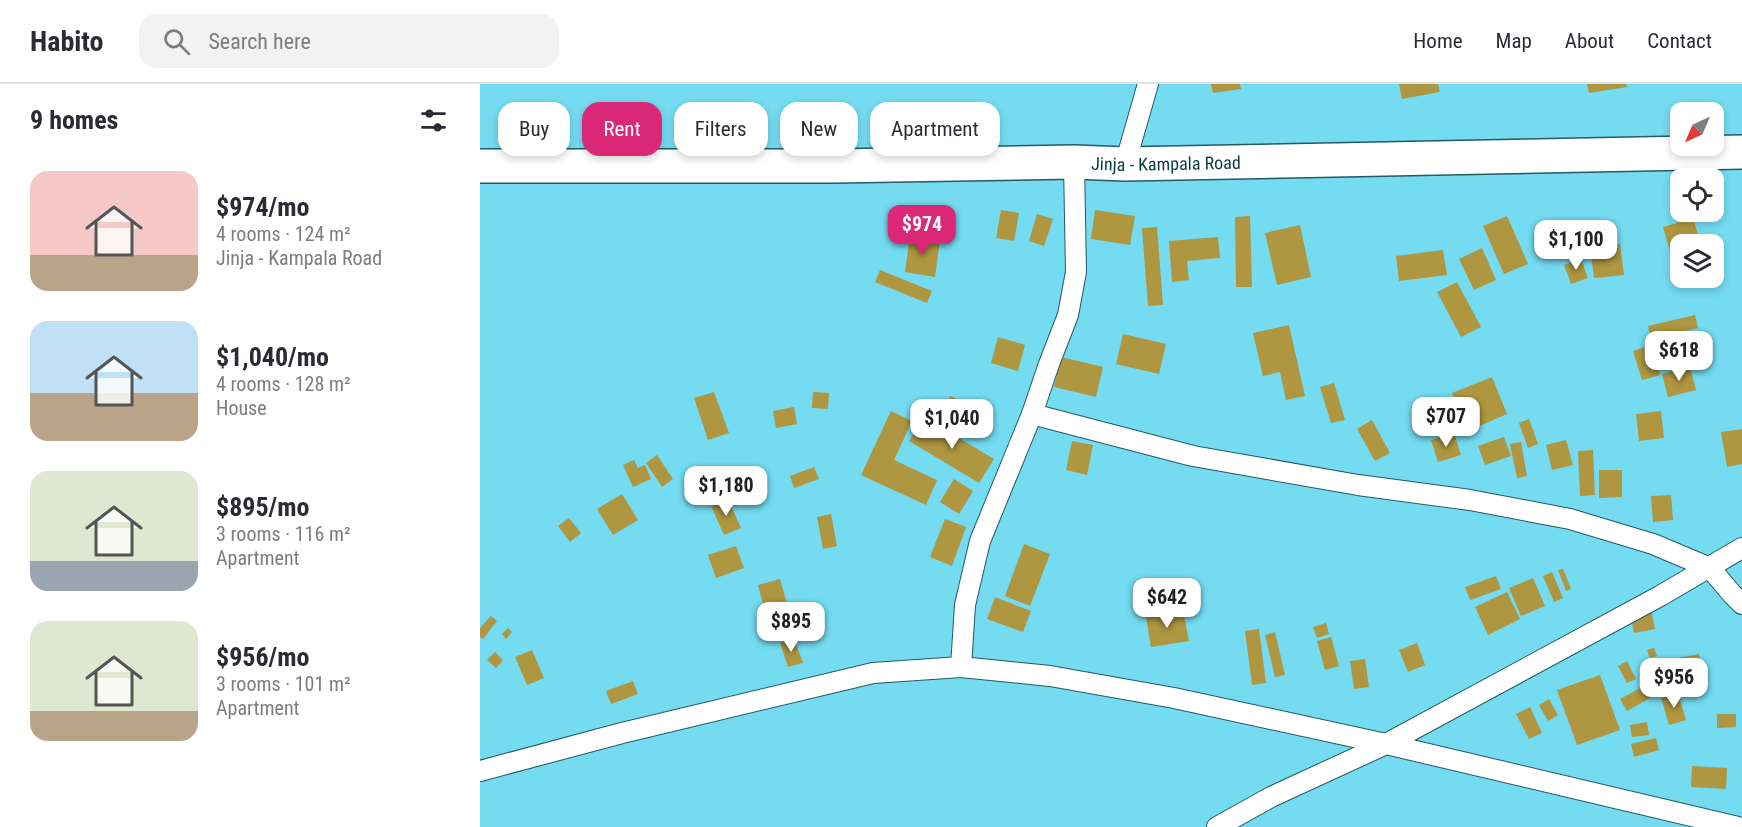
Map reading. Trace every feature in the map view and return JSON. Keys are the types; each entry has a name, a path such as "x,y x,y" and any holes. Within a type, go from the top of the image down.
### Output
{"highway":[{"name":"Jinja - Kampala Road","path":"480,166 834,166 1074,162 1125,164 1742,152"}],"street":[{"path":"1125,164 1148,84"},
{"path":"961,667 965,605 980,541 1032,414 1068,315 1076,272 1074,162"},
{"path":"1032,414 1193,456 1358,485 1470,500 1570,519 1653,544 1710,568 1738,598"},
{"path":"1217,827 1271,797 1386,744 1710,568 1742,548"},
{"path":"480,771 622,733 873,673 961,667 1050,676 1174,698 1386,744 1738,827"}],"building":[{"path":"1211,84 1240,84 1241,89 1213,93"},
{"path":"1399,84 1438,84 1440,92 1402,99"},
{"path":"1587,84 1626,84 1627,87 1589,93"},
{"path":"1001,210 1019,213 1014,241 996,238"},
{"path":"1095,210 1135,216 1130,245 1091,239"},
{"path":"1037,214 1053,219 1044,246 1029,241"},
{"path":"1250,216 1252,287 1236,287 1235,217"},
{"path":"1507,216 1528,264 1504,274 1483,226"},
{"path":"1550,220 1579,223 1577,239 1548,235"},
{"path":"1680,222 1694,222 1698,234 1670,234 1670,252 1663,227"},
{"path":"1300,225 1311,277 1277,285 1265,233"},
{"path":"1157,227 1163,305 1148,306 1142,228"},
{"path":"910,235 940,240 935,277 905,272"},
{"path":"1218,237 1220,258 1187,261 1189,280 1172,282 1169,241"},
{"path":"1620,244 1624,275 1594,278 1590,247"},
{"path":"1482,248 1496,280 1474,290 1459,259"},
{"path":"1443,250 1447,275 1399,281 1396,256"},
{"path":"1581,259 1588,278 1571,284 1564,265"},
{"path":"880,270 932,291 927,303 875,282"},
{"path":"1457,282 1481,327 1461,337 1437,292"},
{"path":"1695,315 1698,328 1651,339 1648,326"},
{"path":"1289,325 1305,396 1286,400 1280,372 1263,376 1253,333"},
{"path":"1700,332 1704,346 1662,355 1658,341"},
{"path":"1123,334 1166,344 1159,374 1116,364"},
{"path":"998,337 1025,345 1018,371 991,363"},
{"path":"1651,345 1660,375 1642,380 1633,351"},
{"path":"1061,357 1103,367 1096,397 1054,387"},
{"path":"1690,367 1696,390 1668,397 1662,374"},
{"path":"1492,377 1507,414 1468,431 1452,393"},
{"path":"1334,383 1345,420 1331,423 1320,387"},
{"path":"714,392 729,433 708,440 694,398"},
{"path":"813,392 829,393 828,409 812,408"},
{"path":"950,396 986,411 980,424 945,409"},
{"path":"794,407 797,424 776,428 773,411"},
{"path":"891,411 912,421 894,460 937,480 926,505 861,475"},
{"path":"1661,411 1664,438 1639,441 1636,414"},
{"path":"924,417 994,459 979,483 909,441"},
{"path":"1529,419 1538,444 1528,448 1519,423"},
{"path":"1372,420 1390,453 1375,461 1357,429"},
{"path":"1742,429 1742,464 1727,467 1721,432"},
{"path":"1454,433 1461,455 1438,462 1431,440"},
{"path":"1504,437 1511,456 1485,465 1478,446"},
{"path":"1566,440 1573,465 1552,470 1546,445"},
{"path":"1072,441 1093,445 1087,475 1066,470"},
{"path":"1521,442 1527,476 1517,478 1510,444"},
{"path":"1593,450 1595,495 1580,496 1578,451"},
{"path":"657,455 673,479 662,487 646,463"},
{"path":"634,460 638,468 645,465 651,479 633,487 623,465"},
{"path":"814,467 819,479 794,488 790,476"},
{"path":"1599,470 1622,470 1622,497 1599,498"},
{"path":"954,479 973,491 959,514 940,502"},
{"path":"622,494 638,520 613,535 597,509"},
{"path":"1671,495 1673,520 1653,522 1651,496"},
{"path":"728,499 741,528 724,535 711,506"},
{"path":"831,514 837,546 823,549 817,517"},
{"path":"569,518 581,533 570,542 558,526"},
{"path":"945,519 966,527 952,566 930,557"},
{"path":"1024,544 1050,554 1030,606 1005,596"},
{"path":"736,546 744,568 716,578 708,555"},
{"path":"1563,569 1571,589 1566,591 1558,570"},
{"path":"1552,572 1563,598 1554,602 1543,576"},
{"path":"1496,576 1501,589 1470,600 1465,587"},
{"path":"1533,578 1545,606 1521,616 1509,588"},
{"path":"780,579 790,614 767,620 758,585"},
{"path":"1507,592 1520,619 1488,635 1475,607"},
{"path":"995,597 1031,611 1023,632 987,619"},
{"path":"1651,609 1655,629 1634,633 1630,613"},
{"path":"814,610 821,629 810,633 803,614"},
{"path":"1183,610 1189,641 1151,647 1146,617"},
{"path":"491,616 497,621 483,639 480,637 480,628"},
{"path":"1326,623 1329,634 1317,638 1313,627"},
{"path":"508,628 512,632 506,639 502,634"},
{"path":"1259,629 1266,683 1252,685 1245,631"},
{"path":"1275,632 1285,675 1275,677 1265,635"},
{"path":"1331,637 1339,666 1325,670 1317,641"},
{"path":"794,639 803,663 788,667 780,643"},
{"path":"1417,643 1425,665 1408,672 1399,650"},
{"path":"1654,648 1657,656 1650,658 1647,650"},
{"path":"532,650 544,678 527,685 515,657"},
{"path":"495,652 503,660 496,668 487,660"},
{"path":"1699,654 1703,673 1661,681 1657,662"},
{"path":"1365,659 1369,687 1354,689 1350,661"},
{"path":"1627,661 1636,679 1627,683 1618,666"},
{"path":"1600,675 1620,730 1577,745 1557,690"},
{"path":"633,681 638,694 611,704 606,691"},
{"path":"1646,685 1652,697 1627,711 1620,699"},
{"path":"1678,693 1686,720 1669,725 1661,698"},
{"path":"1549,699 1558,715 1548,721 1539,705"},
{"path":"1530,707 1542,733 1529,739 1516,714"},
{"path":"1717,714 1736,714 1736,727 1717,728"},
{"path":"1647,722 1649,735 1632,737 1630,725"},
{"path":"1656,738 1659,750 1634,757 1631,744"},
{"path":"1692,766 1727,768 1726,789 1691,787"}]}
